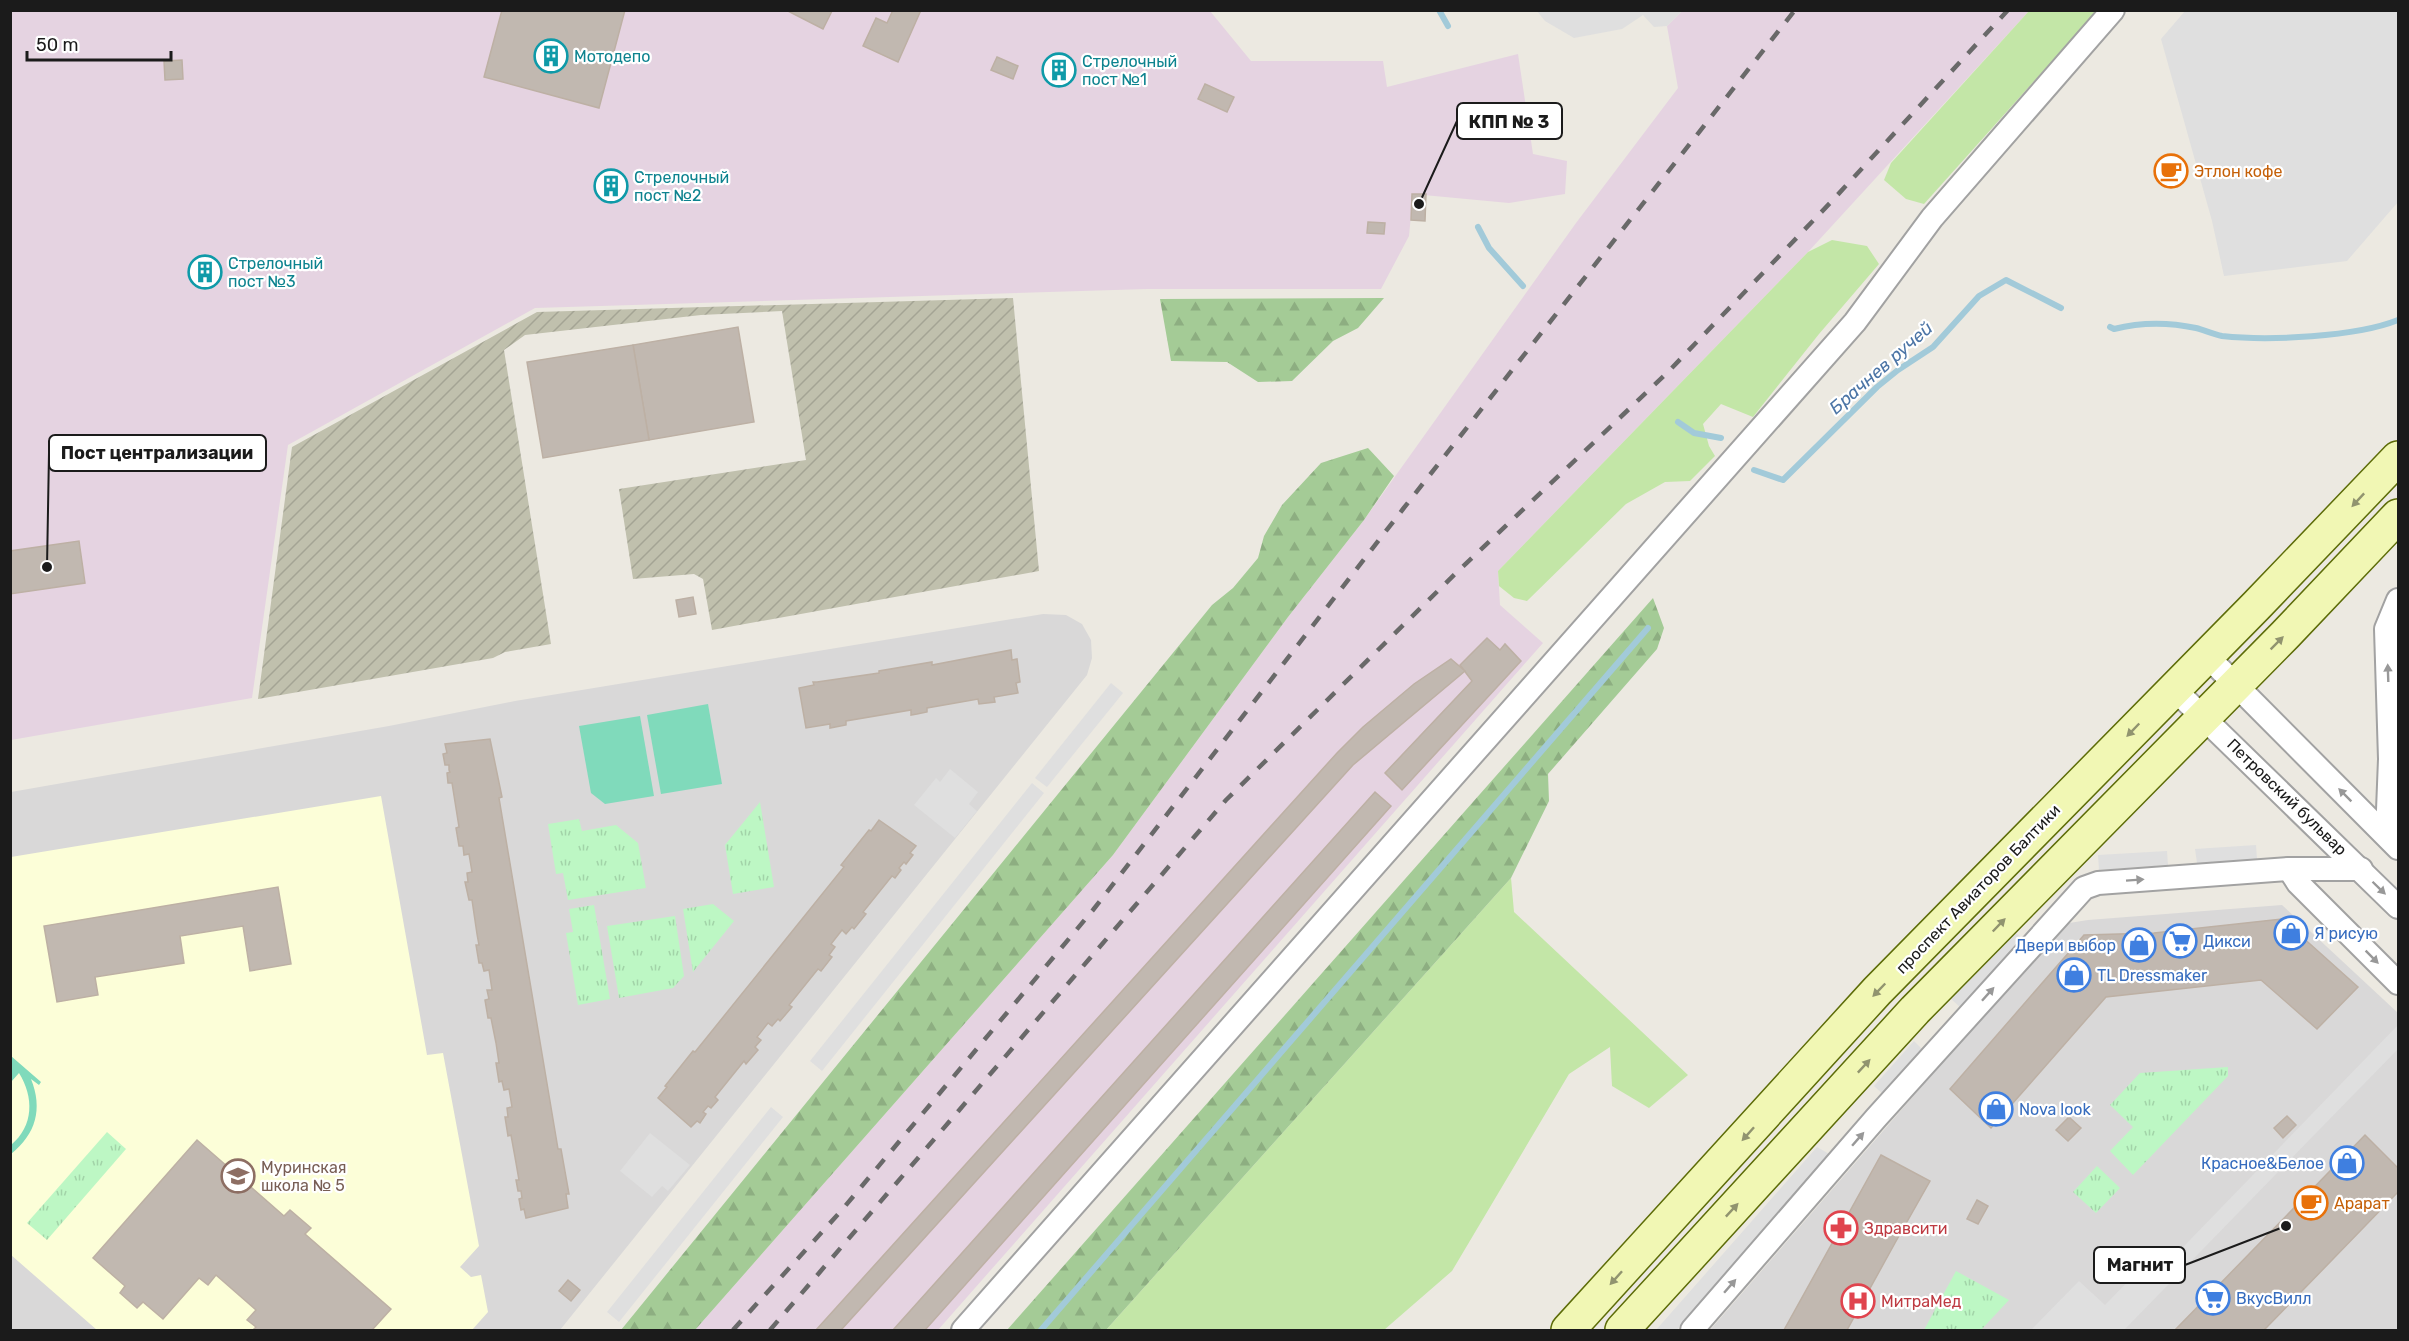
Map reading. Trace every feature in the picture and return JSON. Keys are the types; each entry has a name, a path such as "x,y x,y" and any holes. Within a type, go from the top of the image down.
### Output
{"street":[{"path":"963,1330 1854,322 1932,218 2113,10"},
{"name":"проспект Авиаторов Балтики","path":"1568,1330 1877,991 2207,656 2398,458"},
{"path":"1622,1330 1915,1010 2398,516"},
{"path":"2393,842 2394,764 2386,629 2398,600"},
{"path":"2207,656 2393,842"},
{"name":"Петровский бульвар","path":"2174,689 2398,907"},
{"path":"2289,869 2298,883 2398,983"},
{"path":"1692,1330 1869,1127 2084,888 2098,883 2289,869 2361,869"}],"shaded area":[{"path":"11,11 1210,11 1251,61 1383,61 1387,87 1518,54 1533,154 1567,161 1565,194 1509,203 1413,194 1409,236 1381,289 1147,289 535,308 288,445 252,698 11,740"},
{"path":"1537,11 1682,11 1667,26 1654,27 1643,15 1622,29 1574,38 1545,21"},
{"path":"1682,11 2029,11 1808,252 1498,571 1500,605 1543,643 938,1330 695,1330 1113,855 1288,617 1364,520 1576,223 1678,88 1667,26"},
{"path":"2185,11 2398,11 2398,202 2347,261 2224,276 2212,221 2161,39"},
{"path":"1013,298 1039,571 712,630 703,579 694,574 633,579 619,489 806,460 782,311 701,315 525,335 504,350 551,644 505,652 493,658 258,699 292,447 537,312"},
{"path":"1043,614 1066,615 1082,624 1091,640 1092,658 1087,675 560,1330 11,1330 11,792 389,726 515,701"},
{"path":"1111,683 1123,693 1047,787 1035,778"},
{"path":"950,769 978,792 969,804 977,811 955,838 914,805 936,778 940,782"},
{"path":"1032,783 1044,793 822,1071 810,1061"},
{"path":"381,796 427,1055 443,1053 479,1246 460,1267 471,1277 481,1275 488,1312 472,1330 97,1330 11,1255 11,857"},
{"path":"2256,845 2257,859 2197,863 2195,849"},
{"path":"2167,851 2168,865 2099,870 2098,855"},
{"path":"2282,905 2398,1013 2398,1330 1710,1330 2063,924 2088,920"},
{"path":"2011,929 2022,938 1960,1007 1949,997"},
{"path":"2398,1025 2398,1049 2124,1330 2031,1330 2079,1281 2105,1305 2146,1263 2158,1273"},
{"path":"1914,1041 1923,1050 1883,1094 1874,1086"},
{"path":"771,1107 783,1117 619,1322 607,1312"},
{"path":"650,1133 690,1165 668,1191 662,1186 652,1197 620,1171"},
{"path":"1817,1147 1831,1155 1677,1330 1656,1330"}],"green space":[{"path":"2029,11 2097,11 1924,204 1906,199 1884,180 1891,163"},
{"path":"1832,240 1867,246 1879,264 1819,334 1753,417 1721,404 1703,424 1709,446 1715,456 1690,481 1665,482 1626,504 1527,601 1514,598 1499,586 1498,571 1808,252"},
{"path":"1384,298 1358,328 1333,341 1292,381 1258,382 1227,362 1171,361 1160,299"},
{"path":"1368,448 1394,476 1364,520 1288,617 1113,855 695,1330 621,1330 1212,605 1233,588 1258,558 1264,536 1282,505 1321,463"},
{"path":"1653,598 1664,628 1657,649 1548,774 1549,801 1511,878 1106,1330 1007,1330"},
{"path":"708,704 722,784 661,794 647,715"},
{"path":"640,716 654,796 605,804 591,793 579,726"},
{"path":"760,802 774,887 733,894 725,845"},
{"path":"579,819 582,831 616,825 638,843 646,888 568,900 563,873 556,874 548,824"},
{"path":"1511,878 1514,912 1688,1075 1649,1108 1612,1086 1610,1047 1569,1074 1452,1271 1384,1330 1106,1330"},
{"path":"713,904 734,921 693,972 683,909"},
{"path":"594,905 610,999 578,1005 566,933 573,932 569,909"},
{"path":"675,916 684,976 673,988 619,998 607,926"},
{"path":"11,1056 41,1082 39,1085 31,1079 35,1090 37,1111 35,1120 26,1138 11,1154 11,1145 19,1137 28,1120 29,1101 19,1073 11,1082"},
{"path":"2228,1067 2228,1076 2133,1175 2110,1151 2133,1127 2110,1105 2140,1073"},
{"path":"107,1132 126,1149 47,1240 27,1223"},
{"path":"2097,1166 2120,1188 2096,1213 2073,1192"},
{"path":"1956,1271 2009,1300 1981,1330 1924,1330"}],"building":[{"name":"Мотодепо","path":"502,10 625,10 599,108 484,77"},
{"path":"786,10 831,10 832,11 823,29"},
{"path":"893,10 921,10 898,62 863,46 876,18 887,23"},
{"name":"Стрелочный пост №1","path":"1055,56 1073,65 1062,85 1045,75"},
{"path":"997,57 1018,66 1013,79 991,70"},
{"path":"182,60 183,79 165,80 164,61"},
{"path":"1205,84 1234,97 1227,112 1198,99"},
{"name":"Стрелочный пост №2","path":"619,173 621,198 604,200 602,174"},
{"path":"1412,194 1426,194 1425,221 1411,220"},
{"path":"1368,222 1385,223 1384,234 1367,233"},
{"name":"Стрелочный пост №3","path":"211,259 215,282 199,285 195,262"},
{"path":"738,327 754,422 649,440 633,345"},
{"path":"633,345 649,440 543,458 527,362"},
{"path":"79,541 85,583 10,594 10,551"},
{"path":"693,597 696,614 679,617 676,600"},
{"path":"1487,638 1500,650 1505,644 1521,661 1402,790 1385,773 1472,681 1460,665"},
{"path":"1011,650 1012,660 1017,659 1020,682 1016,683 1018,693 994,697 995,702 979,704 978,699 927,708 927,712 917,714 911,715 911,710 846,721 846,725 830,728 830,724 806,728 799,688 814,685 813,682 879,673 879,671 932,662 932,665"},
{"path":"1451,659 1465,671 1353,765 841,1330 816,1330 1337,753 1363,727 1414,684"},
{"path":"490,739 502,797 499,798 558,1149 561,1149 569,1194 566,1194 568,1208 526,1218 524,1209 521,1210 519,1199 522,1198 521,1191 518,1191 516,1180 519,1180 515,1157 505,1117 508,1117 507,1108 512,1107 509,1089 504,1090 502,1081 499,1082 496,1043 485,1000 489,999 487,990 492,990 489,970 484,971 482,963 479,963 476,945 479,945 472,900 469,900 465,882 468,882 467,873 472,872 469,854 464,855 463,846 459,846 456,828 459,827 452,783 448,783 449,765 445,765 443,754 447,753 445,744"},
{"path":"1375,792 1391,806 925,1330 893,1330"},
{"path":"879,820 916,846 910,853 913,855 906,864 904,862 895,878 892,876 863,912 866,914 854,929 852,927 846,934 842,930 831,944 835,947 829,955 832,957 821,971 818,969 789,1005 792,1007 780,1021 778,1019 772,1026 768,1023 757,1037 761,1040 755,1047 758,1050 746,1064 744,1061 715,1097 718,1100 711,1108 708,1106 703,1112 706,1114 700,1123 697,1121 691,1127 658,1098 667,1087 665,1086 844,867 841,865"},
{"path":"278,887 291,964 250,971 243,926 180,936 184,963 95,977 98,995 57,1002 44,926"},
{"path":"2282,919 2358,987 2317,1029 2261,980 2106,997 1991,1128 1950,1089 2084,935 2154,933"},
{"path":"2287,1116 2296,1125 2283,1138 2274,1128"},
{"path":"2069,1117 2081,1128 2068,1141 2056,1130"},
{"path":"2365,1135 2398,1168 2398,1192 2267,1327 2264,1330 2175,1330"},
{"path":"197,1140 284,1216 290,1210 311,1228 305,1234 391,1309 372,1330 253,1330 256,1327 247,1320 256,1310 216,1275 208,1285 199,1278 163,1319 143,1302 137,1308 120,1293 125,1286 93,1258"},
{"path":"1881,1155 1930,1181 1847,1330 1784,1330"},
{"path":"1977,1200 1988,1206 1978,1224 1967,1219"},
{"path":"568,1280 580,1290 571,1301 559,1291"}],"waterway":[{"name":"Брачнев ручей","path":"1439,10 1448,26"},
{"path":"1478,227 1489,248 1523,286"},
{"name":"Брачнев ручей","path":"1754,470 1783,480 1877,387 1933,347 1979,296 2006,280 2061,308"},
{"name":"Брачнев ручей","path":"2110,327 2114,329 2144,324 2165,324 2196,328 2222,336 2287,338 2336,334 2380,326 2398,320"},
{"name":"Брачнев ручей","path":"1678,422 1694,433 1721,438"},
{"path":"1041,1330 1648,628"}],"railway":[{"path":"733,1330 841,1211 1093,910 1403,509 1795,10"},
{"path":"770,1330 1226,800 1455,574 1667,373 1831,202 2008,10"}],"place":[{"name":"Мотодепо","path":"551,56"},
{"name":"Стрелочный пост №1","path":"1059,70"},
{"name":"Этлон кофе","path":"2171,171"},
{"name":"Стрелочный пост №2","path":"611,186"},
{"name":"КПП № 3","path":"1419,204"},
{"name":"Стрелочный пост №3","path":"205,272"},
{"name":"Пост централизации","path":"47,567"},
{"name":"Я рисую","path":"2291,933"},
{"name":"Дикси","path":"2180,941"},
{"name":"Двери выбор","path":"2139,945"},
{"name":"TL Dressmaker","path":"2074,975"},
{"name":"Nova look","path":"1996,1109"},
{"name":"Красное&Белое","path":"2347,1163"},
{"name":"Муринская школа № 5","path":"238,1176"},
{"name":"Арарат","path":"2311,1203"},
{"name":"Магнит","path":"2286,1226"},
{"name":"Здравсити","path":"1841,1228"},
{"name":"ВкусВилл","path":"2213,1298"},
{"name":"МитраМед","path":"1858,1301"}]}
